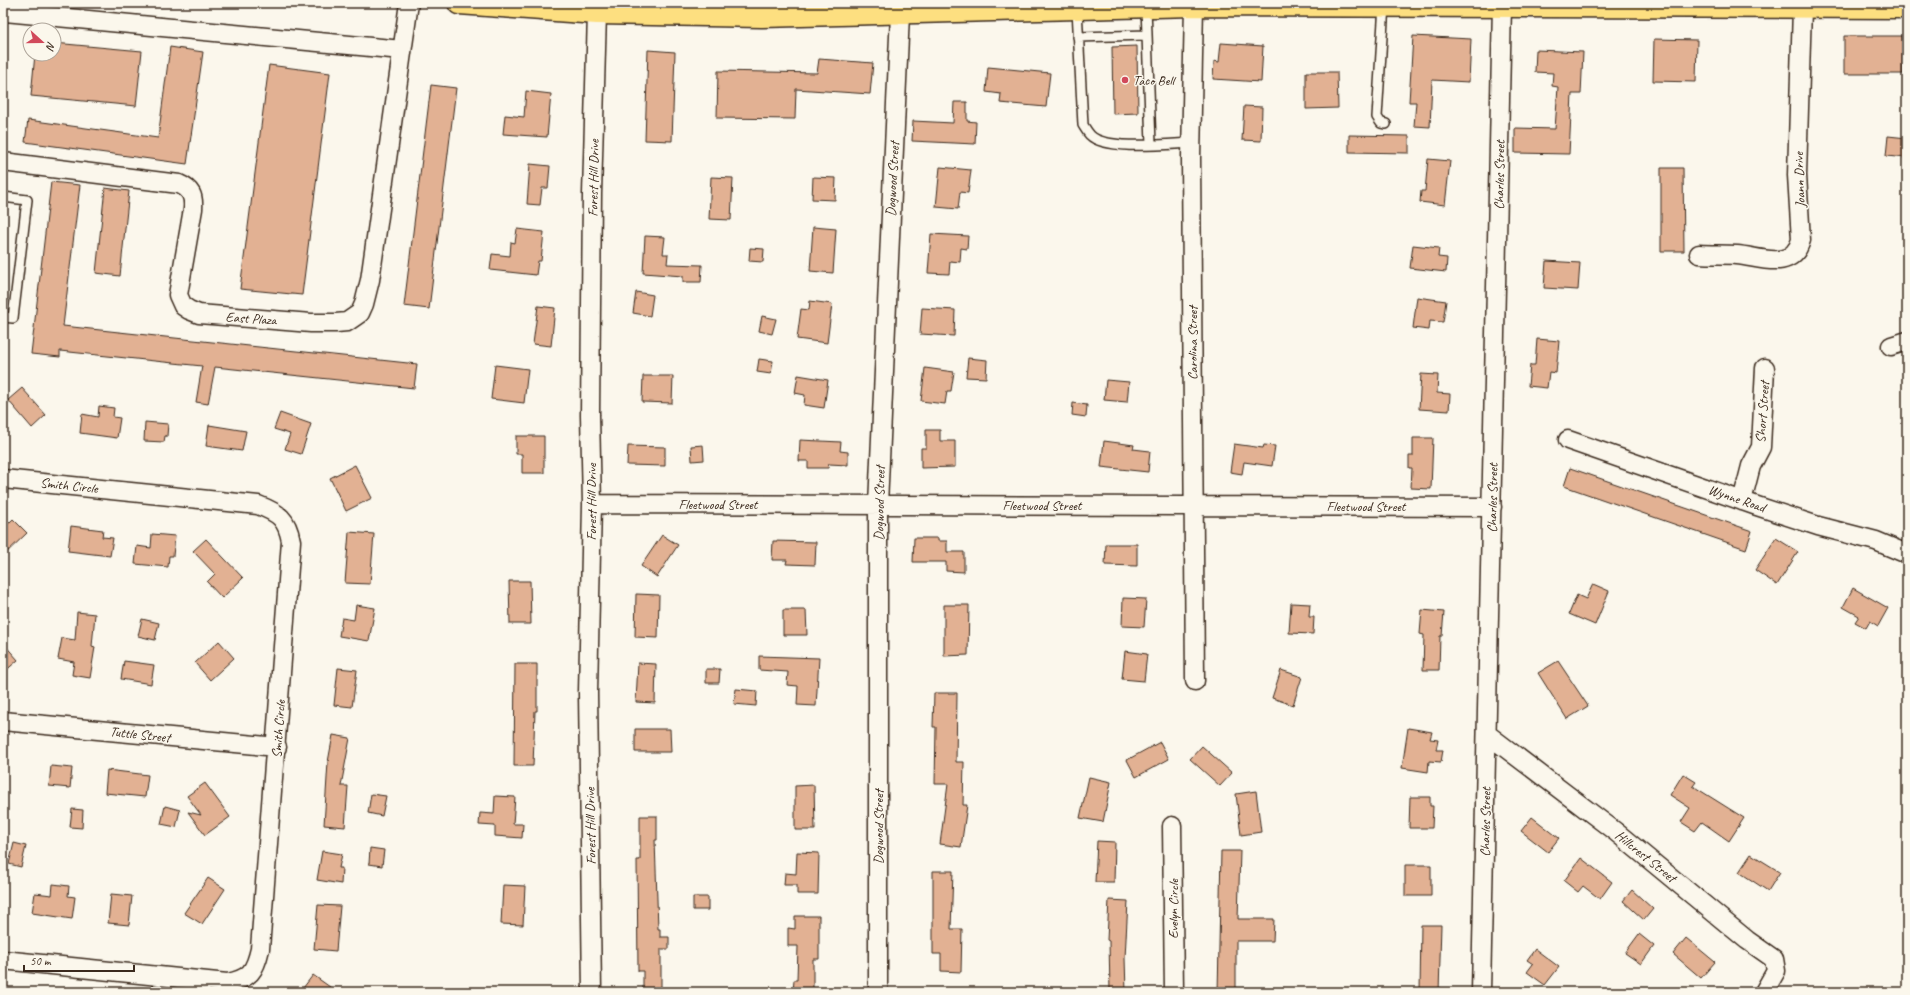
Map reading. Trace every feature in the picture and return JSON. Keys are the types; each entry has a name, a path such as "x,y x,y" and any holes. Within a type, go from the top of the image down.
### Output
{"main road":[{"path":"459,3 597,13 762,16 1194,6 1502,5 1802,8 1883,5 1907,7"}],"street":[{"name":"East Plaza","path":"3,162 77,170 179,184 186,187 192,192 194,200 178,295 184,306 189,310 218,316 311,323 347,322 360,313 364,304 370,280 409,3"},
{"name":"Charles Street","path":"1481,992 1502,5"},
{"name":"Carolina Street","path":"1194,6 1191,143 1195,681"},
{"name":"Joann Drive","path":"1699,254 1738,255 1778,261 1794,255 1799,248 1801,240 1797,175 1802,8"},
{"path":"4,13 402,50"},
{"name":"Forest Hill Drive","path":"592,992 588,693 592,504 590,415 592,194 597,13"},
{"name":"Dogwood Street","path":"878,992 878,505 900,14"},
{"name":"Short Street","path":"1742,501 1752,466 1761,447 1765,368"},
{"name":"Wynne Road","path":"1568,440 1742,501 1818,526 1876,542 1907,554"},
{"name":"Smith Circle","path":"3,479 242,502 272,510 283,518 289,529 291,550 260,949 257,963 250,974 240,981 227,983 3,960"},
{"name":"Fleetwood Street","path":"592,504 1492,507"},
{"name":"Tuttle Street","path":"3,721 276,747"},
{"name":"Hillcrest Street","path":"1487,734 1616,832 1747,940 1774,959 1776,971 1764,992"},
{"name":"Evelyn Circle","path":"1172,826 1174,992"}],"lane":[{"path":"1384,5 1377,117 1381,123 1386,124"},
{"path":"1146,7 1151,144"},
{"path":"1077,9 1083,124 1090,136 1103,142 1119,145 1191,143"},
{"path":"1078,37 1147,35"},
{"path":"3,197 27,200 13,318 3,317"}],"building":[{"path":"1413,36 1471,39 1469,82 1432,80 1430,127 1414,126 1416,102 1409,102"},
{"path":"1844,36 1903,36 1903,74 1844,74"},
{"path":"1654,39 1697,40 1696,82 1653,81"},
{"path":"1221,43 1263,46 1261,82 1213,79 1214,61 1219,62"},
{"path":"62,44 142,51 136,106 31,96 34,62 62,62"},
{"name":"Taco Bell","path":"1137,46 1138,113 1113,114 1112,47"},
{"path":"170,47 203,52 187,164 25,142 28,120 158,138"},
{"path":"648,50 675,52 672,141 645,140"},
{"path":"1536,50 1583,52 1581,94 1572,94 1569,154 1515,153 1515,128 1555,129 1558,87 1552,86 1553,73 1535,72"},
{"path":"819,59 873,63 870,94 796,89 795,119 717,118 718,71 817,73"},
{"path":"269,65 330,73 302,295 240,289"},
{"path":"988,67 1050,73 1046,107 1000,103 1001,94 986,92"},
{"path":"1306,72 1337,72 1338,108 1306,109"},
{"path":"431,85 456,88 429,309 404,306"},
{"path":"526,91 551,94 547,137 503,134 505,115 524,117"},
{"path":"954,102 967,102 967,121 976,122 975,144 912,141 913,121 953,123"},
{"path":"1244,106 1262,107 1261,141 1242,140"},
{"path":"1349,135 1409,136 1409,153 1349,152"},
{"path":"1888,136 1907,138 1907,158 1886,156"},
{"path":"1428,159 1450,161 1445,205 1420,202 1421,191 1425,191"},
{"path":"530,164 550,166 548,188 542,188 540,205 527,204"},
{"path":"940,167 971,170 968,193 960,192 958,209 936,207"},
{"path":"1661,168 1683,168 1684,251 1661,251"},
{"path":"711,177 733,178 731,220 709,219"},
{"path":"813,177 836,178 835,200 812,199"},
{"path":"51,182 80,185 63,326 417,364 414,388 215,367 208,404 196,402 202,366 60,351 60,357 31,354"},
{"path":"105,188 129,191 120,276 96,273"},
{"path":"813,227 836,229 833,273 810,271"},
{"path":"517,229 544,232 541,261 538,261 536,275 490,270 492,254 510,256 511,242 515,243"},
{"path":"931,234 968,236 967,249 961,248 960,262 950,261 949,274 928,273"},
{"path":"645,236 665,237 663,254 668,254 667,264 702,265 701,282 683,282 683,276 643,273"},
{"path":"1413,245 1439,248 1438,257 1447,258 1446,272 1410,268"},
{"path":"750,248 764,249 763,262 749,261"},
{"path":"1546,261 1580,263 1578,290 1544,288"},
{"path":"636,292 653,295 650,316 633,313"},
{"path":"1417,297 1446,301 1443,322 1430,321 1429,330 1413,328"},
{"path":"810,301 832,304 827,343 797,339 801,309 809,310"},
{"path":"538,306 555,308 551,346 533,344"},
{"path":"922,308 955,310 954,336 920,334"},
{"path":"762,316 776,319 772,334 759,331"},
{"path":"1537,339 1559,341 1556,373 1549,372 1547,388 1528,386 1530,365 1535,365"},
{"path":"968,358 987,360 986,378 966,377"},
{"path":"759,359 773,361 771,374 757,372"},
{"path":"495,365 528,369 524,403 491,399"},
{"path":"925,368 954,372 951,391 947,391 945,404 921,401"},
{"path":"1421,374 1438,375 1437,393 1450,394 1449,411 1419,409"},
{"path":"798,375 828,380 824,408 804,405 805,395 795,393"},
{"path":"643,376 673,376 672,403 642,402"},
{"path":"1106,380 1129,382 1127,402 1104,400"},
{"path":"22,388 46,415 32,428 8,400"},
{"path":"1073,403 1087,405 1086,417 1072,415"},
{"path":"99,406 114,408 113,417 120,418 117,438 80,433 82,414 98,417"},
{"path":"280,413 311,424 301,454 285,449 290,434 274,429"},
{"path":"145,422 168,424 167,436 165,436 164,442 144,441"},
{"path":"209,425 246,431 242,451 206,446"},
{"path":"926,430 940,430 940,441 955,441 955,467 921,468 921,448 926,448"},
{"path":"516,436 544,436 544,473 522,473 522,454 516,454"},
{"path":"1413,438 1433,438 1431,489 1411,488 1412,468 1409,468 1409,456 1413,456"},
{"path":"800,440 841,442 840,451 848,452 848,465 829,464 828,468 808,468 808,461 799,461"},
{"path":"1104,441 1134,445 1133,449 1150,451 1148,472 1101,467"},
{"path":"1234,444 1263,448 1264,445 1275,446 1272,466 1244,462 1242,474 1230,472"},
{"path":"703,445 704,460 692,461 691,446"},
{"path":"628,446 665,447 665,466 627,465"},
{"path":"355,465 372,498 346,511 330,478"},
{"path":"1570,468 1752,531 1746,549 1564,486"},
{"path":"13,519 27,533 3,556 3,529"},
{"path":"71,526 103,530 102,537 113,538 110,556 68,551"},
{"path":"349,532 374,534 370,584 345,583"},
{"path":"152,534 175,536 173,556 169,556 168,567 135,564 137,546 151,548"},
{"path":"662,535 678,545 657,577 641,566"},
{"path":"914,538 938,538 938,541 947,541 947,552 964,552 964,572 946,571 946,562 913,562"},
{"path":"1776,538 1798,552 1777,585 1755,570"},
{"path":"206,539 243,578 222,598 207,582 215,574 193,551"},
{"path":"773,541 816,542 815,565 786,564 787,560 772,560"},
{"path":"1106,544 1137,544 1137,566 1105,565"},
{"path":"509,581 530,581 531,624 510,624"},
{"path":"1593,584 1609,591 1595,625 1569,614 1577,595 1586,599"},
{"path":"1853,588 1888,608 1878,626 1870,621 1866,628 1855,622 1859,616 1843,607"},
{"path":"636,594 659,595 658,638 635,637"},
{"path":"1123,598 1146,599 1144,627 1122,626"},
{"path":"1291,603 1310,604 1309,617 1314,617 1313,634 1289,633"},
{"path":"356,605 375,608 369,641 339,636 342,618 354,620"},
{"path":"944,605 969,605 968,655 944,656"},
{"path":"783,610 806,610 807,635 783,635"},
{"path":"1422,610 1444,612 1442,636 1440,636 1439,670 1423,670 1424,635 1420,634"},
{"path":"77,612 95,614 92,646 95,647 90,678 72,675 74,662 58,659 62,638 75,640"},
{"path":"142,619 159,623 155,640 138,636"},
{"path":"219,641 234,658 210,680 195,663"},
{"path":"3,643 18,660 3,673"},
{"path":"1125,651 1147,654 1144,681 1122,679"},
{"path":"759,656 819,658 816,706 797,705 798,686 787,685 788,672 759,670"},
{"path":"124,661 154,665 151,684 121,679"},
{"path":"1558,661 1588,706 1567,719 1538,673"},
{"path":"638,663 656,664 655,703 636,702"},
{"path":"515,664 537,664 537,711 535,711 533,766 514,766"},
{"path":"338,668 357,670 352,707 334,705"},
{"path":"706,669 720,669 719,683 706,683"},
{"path":"1281,670 1302,677 1293,705 1272,698"},
{"path":"736,689 757,691 756,706 734,704"},
{"path":"934,693 957,693 956,762 964,762 963,805 967,805 961,847 940,844 948,784 935,784 936,727 933,727"},
{"path":"1408,728 1432,732 1430,739 1438,740 1436,750 1443,750 1441,762 1429,761 1428,772 1402,768"},
{"path":"635,729 670,729 671,752 635,752"},
{"path":"333,735 350,738 341,786 348,786 345,827 324,825 328,762"},
{"path":"1160,742 1169,759 1136,777 1127,760"},
{"path":"1202,746 1232,773 1220,786 1190,759"},
{"path":"51,766 72,768 70,788 49,786"},
{"path":"107,770 148,775 145,797 105,793"},
{"path":"1683,774 1696,782 1693,786 1744,818 1729,841 1702,822 1695,831 1681,822 1690,808 1670,795"},
{"path":"1089,777 1111,782 1103,822 1080,818"},
{"path":"205,783 230,817 205,835 188,812 201,815 187,796"},
{"path":"814,785 815,830 795,830 795,786"},
{"path":"1256,791 1261,832 1241,835 1236,794"},
{"path":"371,794 386,796 382,816 368,813"},
{"path":"495,796 515,797 513,824 523,824 522,838 495,836 495,826 479,825 480,813 494,814"},
{"path":"1410,797 1430,797 1430,806 1433,806 1432,828 1409,828"},
{"path":"165,806 180,810 176,827 161,824"},
{"path":"72,809 83,810 82,828 70,827"},
{"path":"640,816 657,816 657,840 655,840 658,929 660,929 660,937 669,937 669,949 661,949 661,992 643,992 643,971 638,971 637,860 640,860"},
{"path":"1532,817 1559,838 1548,852 1521,831"},
{"path":"1097,841 1115,842 1114,882 1095,882"},
{"path":"14,843 26,846 21,867 9,864"},
{"path":"370,848 384,850 382,866 369,864"},
{"path":"322,851 342,854 339,868 342,868 341,884 317,880"},
{"path":"1221,851 1240,851 1238,919 1274,919 1273,941 1236,941 1236,992 1218,992"},
{"path":"797,852 819,853 818,894 797,894 797,885 784,885 785,873 796,874"},
{"path":"1751,854 1780,872 1768,891 1739,872"},
{"path":"1581,858 1612,882 1600,899 1583,886 1578,892 1564,881"},
{"path":"1405,865 1431,865 1431,896 1405,896"},
{"path":"933,871 953,871 951,929 962,929 961,972 941,971 941,954 933,954"},
{"path":"208,878 225,889 202,924 184,913"},
{"path":"53,884 69,886 68,896 75,897 72,919 32,913 35,893 52,895"},
{"path":"503,885 525,886 523,925 501,924"},
{"path":"1632,890 1653,909 1644,920 1623,901"},
{"path":"111,894 132,896 129,925 108,923"},
{"path":"693,897 708,897 708,910 693,910"},
{"path":"1109,900 1128,901 1125,958 1126,992 1110,992 1109,941 1107,940"},
{"path":"318,905 340,906 336,951 314,949"},
{"path":"795,916 819,916 819,959 813,959 813,992 793,992 794,980 797,980 798,946 788,946 788,928 795,929"},
{"path":"1421,925 1441,925 1439,992 1420,992"},
{"path":"1639,934 1654,946 1641,964 1625,953"},
{"path":"1686,938 1715,962 1701,978 1673,954"},
{"path":"1535,949 1559,967 1545,985 1527,972 1533,964 1527,960"},
{"path":"313,975 337,992 300,992"}],"place":[{"name":"Taco Bell","path":"1125,80"}]}
